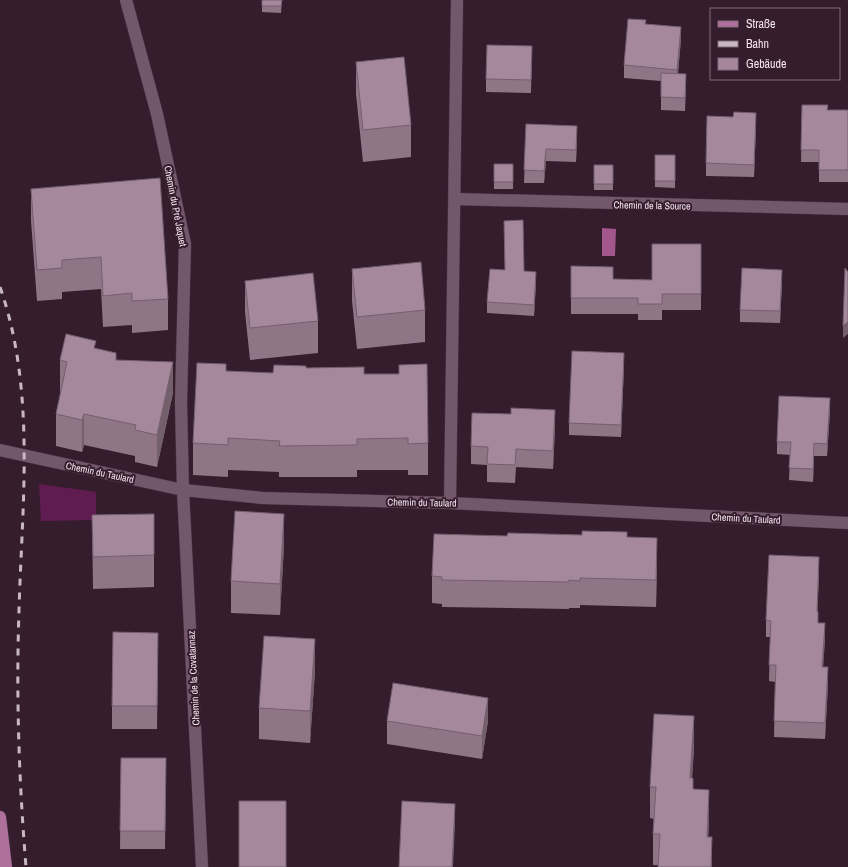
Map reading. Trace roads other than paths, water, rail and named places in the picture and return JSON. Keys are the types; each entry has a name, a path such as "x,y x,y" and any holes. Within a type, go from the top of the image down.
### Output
{"main road":[{"path":"0,818 6,867"}],"street":[{"name":"Chemin du Pré Jaquet","path":"126,0 157,114 185,244 181,402 183,490"},
{"path":"450,502 456,200 457,0"},
{"name":"Chemin de la Source","path":"456,200 848,209"},
{"name":"Chemin du Taulard","path":"0,450 183,490 263,498 450,502 848,523"},
{"name":"Chemin de la Covatannaz","path":"183,490 202,867"}],"railway":[{"path":"0,287 11,326 19,366 23,406 24,488 18,642 18,707 26,867"}]}
